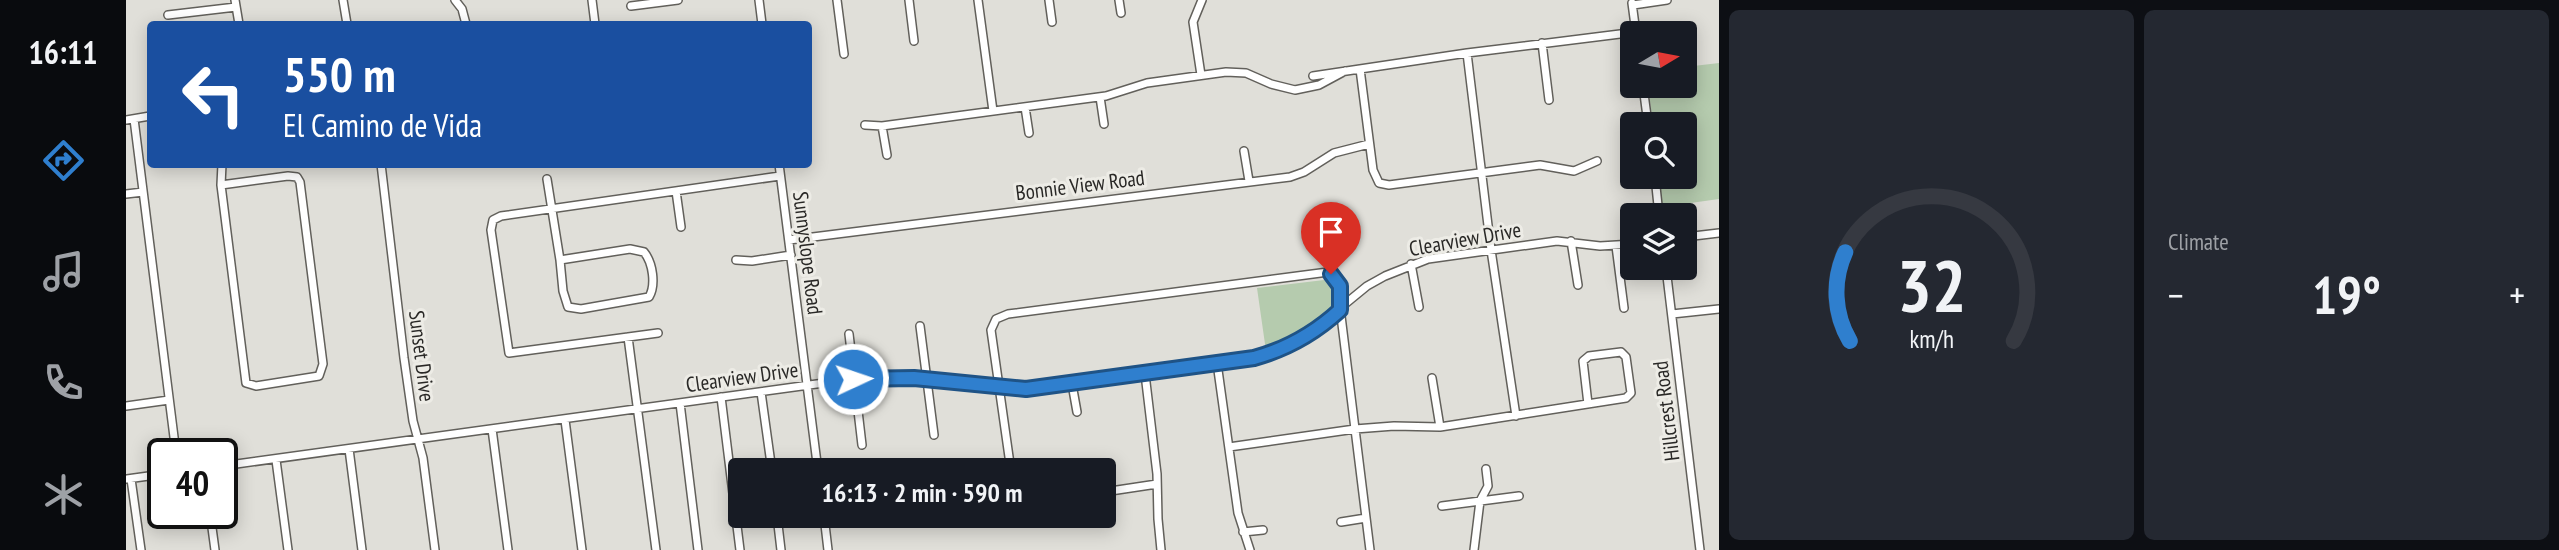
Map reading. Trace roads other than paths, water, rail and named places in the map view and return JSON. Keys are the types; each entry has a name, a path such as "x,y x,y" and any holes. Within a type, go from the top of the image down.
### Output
{"street":[{"path":"343,0 346,21"},
{"path":"455,0 462,9 465,21"},
{"path":"592,0 595,21"},
{"path":"631,6 678,0"},
{"path":"759,0 762,21"},
{"path":"837,0 844,54"},
{"path":"909,0 914,41"},
{"path":"978,0 993,111"},
{"path":"1049,0 1052,22"},
{"path":"1119,0 1121,13"},
{"path":"1201,75 1194,22 1202,0"},
{"path":"1634,21 1632,2 1667,0"},
{"path":"168,15 236,4"},
{"path":"1313,76 1467,53 1620,35"},
{"path":"1542,43 1549,100"},
{"path":"1467,53 1491,250 1516,415"},
{"path":"1360,69 1373,170 1379,183 1389,185 1544,165 1574,171 1597,161"},
{"path":"865,125 882,126 1100,97 1147,83 1201,75 1240,72 1295,90 1319,85 1345,71"},
{"path":"1100,97 1104,124"},
{"path":"1025,107 1029,133"},
{"path":"130,119 143,192 174,438"},
{"path":"882,126 887,155"},
{"name":"Bonnie View Road","path":"789,240 1290,177 1304,172 1334,153 1369,144"},
{"path":"1244,151 1249,181"},
{"path":"220,185 293,176 299,180 323,364 322,372 316,377 248,386 243,375 220,185 222,168"},
{"name":"Sunset Drive","path":"381,168 404,358 423,458 435,550"},
{"name":"Sunnyslope Road","path":"779,168 816,458"},
{"path":"658,333 509,353 492,222 501,216 552,207 780,176"},
{"path":"547,179 565,302 570,308 581,309 647,298 652,293 650,261 640,250 630,249 560,260"},
{"path":"676,191 681,227"},
{"path":"126,194 143,192"},
{"path":"1697,236 1719,233"},
{"path":"1571,241 1578,285"},
{"name":"Clearview Drive","path":"238,464 853,379 889,377 1026,389 1254,358 1279,350 1317,329 1367,286 1411,264 1491,250 1571,241 1600,246 1620,246"},
{"path":"1616,246 1624,309"},
{"path":"736,260 752,261 791,255"},
{"path":"1411,264 1419,307"},
{"path":"1009,458 991,330 996,318 1008,314 1320,272 1331,274 1340,286 1340,310 1370,550"},
{"name":"Hillcrest Road","path":"1668,280 1700,550"},
{"path":"1672,314 1719,309"},
{"path":"920,326 934,435"},
{"path":"849,334 862,445"},
{"path":"628,337 656,550"},
{"path":"1229,447 1355,429 1440,427 1585,405 1626,398 1631,393 1626,357 1621,352 1589,356 1583,360 1585,405"},
{"path":"1217,363 1243,532 1250,550"},
{"path":"1145,374 1161,550"},
{"path":"1432,378 1440,427"},
{"path":"1072,384 1077,412"},
{"path":"761,392 770,458"},
{"path":"721,397 740,550"},
{"path":"126,406 169,400"},
{"path":"680,403 698,550"},
{"path":"565,420 582,550"},
{"path":"492,429 508,550"},
{"path":"349,449 362,550"},
{"path":"276,460 288,550"},
{"path":"1474,550 1480,501 1488,486 1486,469"},
{"path":"141,550 128,479 147,476"},
{"path":"1116,490 1157,484"},
{"path":"1442,506 1519,496"},
{"path":"1341,522 1366,518"},
{"path":"778,528 781,550"},
{"path":"825,528 828,550"},
{"path":"212,529 215,550"},
{"path":"1243,532 1263,530"}]}
